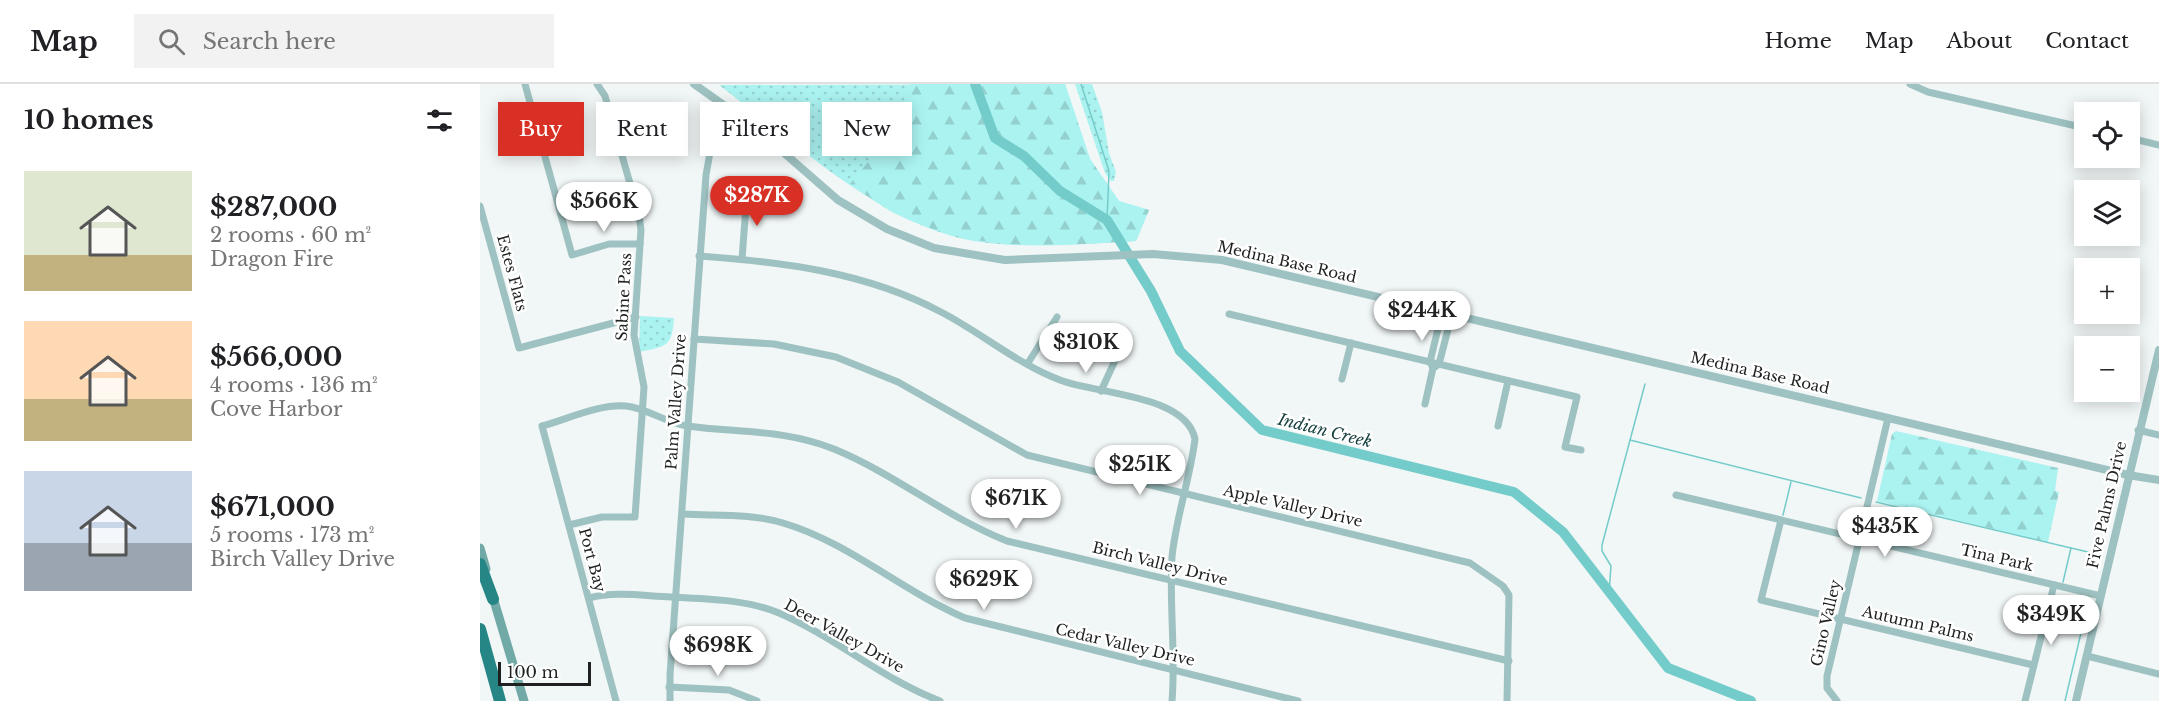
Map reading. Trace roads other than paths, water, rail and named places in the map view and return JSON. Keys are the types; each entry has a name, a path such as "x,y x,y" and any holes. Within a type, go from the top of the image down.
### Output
{"highway":[{"path":"480,564 494,599"},
{"path":"480,629 500,701"}],"main road":[{"path":"480,548 524,701"}],"street":[{"path":"525,84 572,255 609,244 640,244"},
{"name":"Sabine Pass","path":"597,84 607,102"},
{"name":"Medina Base Road","path":"693,84 719,102"},
{"path":"1910,84 1928,92 2074,125"},
{"path":"2140,140 2159,145"},
{"name":"Sabine Pass","path":"569,525 602,517 635,517 644,387 635,346 640,244 639,215 623,156"},
{"name":"Palm Valley Drive","path":"670,701 669,687 699,256 709,156"},
{"name":"Medina Base Road","path":"788,156 838,200 862,215 910,240 961,254 1005,260 1141,254 1176,254 1222,260 2128,475 2159,480"},
{"path":"742,260 747,193"},
{"name":"Estes Flats","path":"480,206 519,348 636,317"},
{"path":"699,256 811,267 897,292 941,312 1059,380 1162,406 1181,415 1188,422 1195,439 1176,531 1171,581 1174,672 1172,701"},
{"path":"1425,404 1442,312"},
{"path":"1229,314 1434,365 1578,397 1565,447 1581,450"},
{"path":"1434,365 1452,314"},
{"path":"1028,363 1058,317"},
{"name":"Apple Valley Drive","path":"694,339 774,344 836,357 898,382 1027,455 1470,563 1496,580 1509,595 1507,701"},
{"path":"1342,379 1351,343"},
{"name":"Five Palms Drive","path":"2076,701 2138,430 2159,350"},
{"path":"1101,391 1118,354"},
{"path":"1498,426 1508,381"},
{"name":"Birch Valley Drive","path":"542,426 609,408 626,406 688,426 777,433 831,448 874,467 993,535 1171,581 1509,661"},
{"name":"Gino Valley","path":"1837,701 1830,693 1827,676 1888,418"},
{"name":"Port Bay","path":"542,426 616,701"},
{"path":"2138,430 2159,435"},
{"name":"Tina Park","path":"1676,495 2101,596"},
{"name":"Cedar Valley Drive","path":"682,514 765,519 794,526 817,536 931,602 965,618 1174,672 1298,701"},
{"name":"Autumn Palms","path":"1781,520 1761,600 2034,665"},
{"path":"2025,701 2054,585"},
{"name":"Deer Valley Drive","path":"589,598 614,594 738,602 780,613 912,690 940,701"},
{"path":"2087,656 2159,674"},
{"path":"669,687 729,690 757,701"}],"waterway":[{"name":"Indian Creek","path":"975,84 995,138 1024,156 1060,191 1107,220 1151,291 1180,351 1262,430 1514,492 1563,532 1668,668 1751,701"},
{"path":"1081,84 1109,171 1107,220"},
{"path":"1609,593 1611,566 1602,551 1602,545 1645,384"},
{"path":"1630,440 1861,498"},
{"path":"1783,515 1791,482"},
{"path":"1876,502 2071,548"},
{"path":"2063,582 2071,548 2101,555"},
{"path":"2065,701 2088,603"}]}
